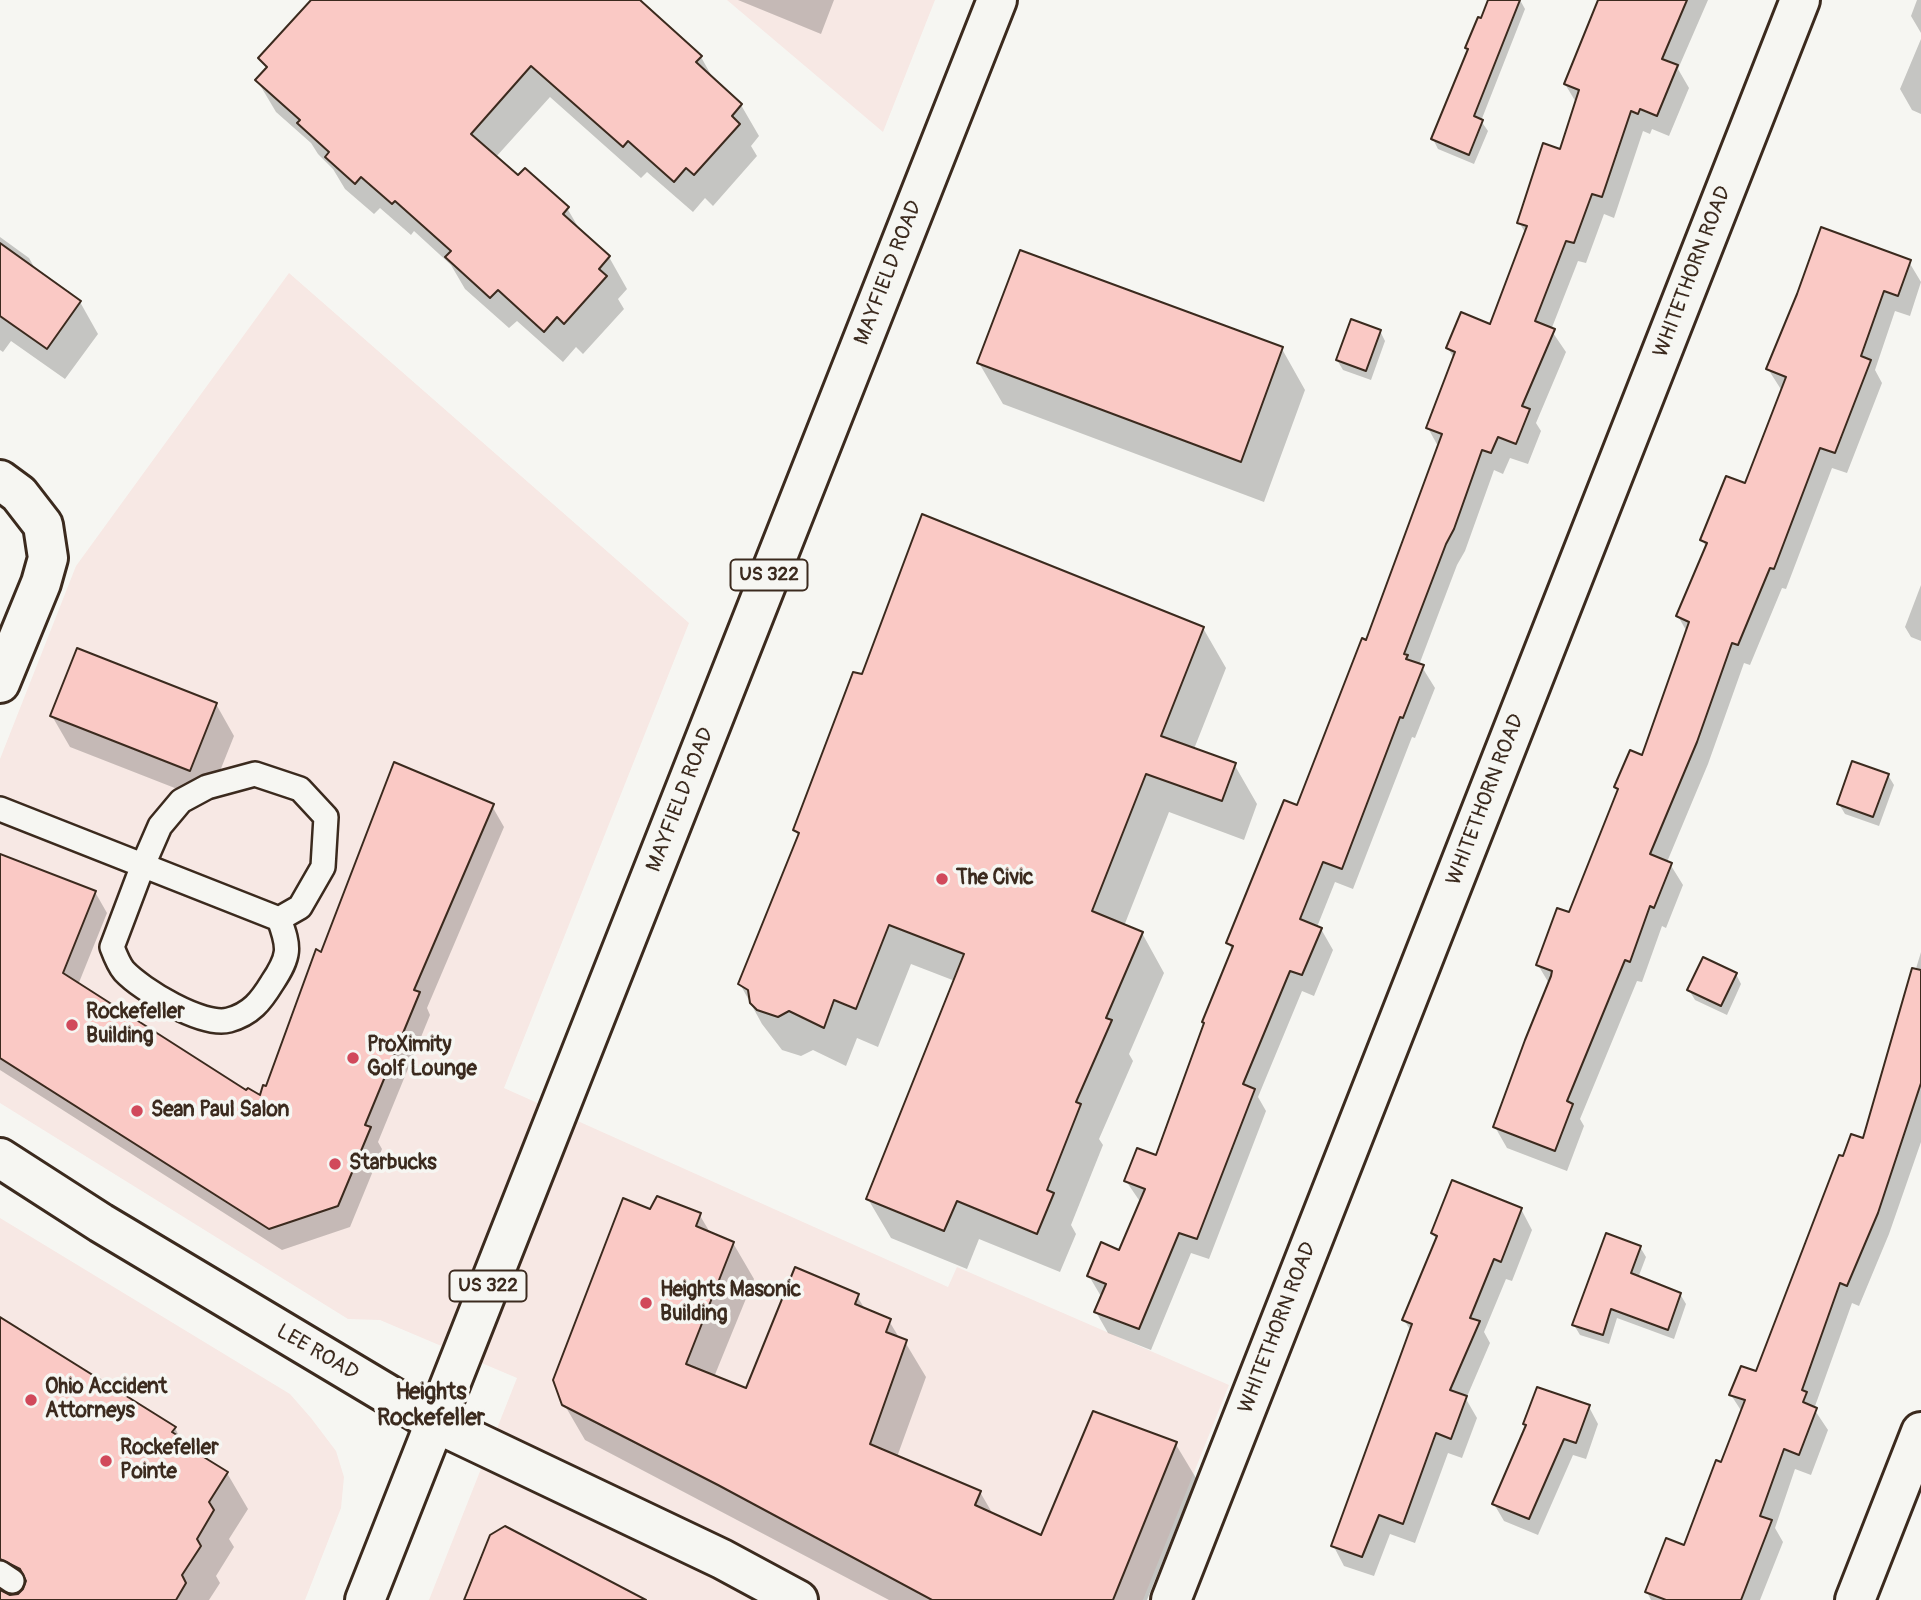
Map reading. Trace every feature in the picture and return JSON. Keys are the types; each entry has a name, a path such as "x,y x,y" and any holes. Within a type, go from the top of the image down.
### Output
{"street":[{"name":"MAYFIELD ROAD","path":"365,1600 997,0"},
{"name":"WHITETHORN ROAD","path":"1171,1600 1800,0"},
{"path":"0,480 19,494 43,525 48,558 41,583 0,683"},
{"name":"LEE ROAD","path":"0,1158 100,1223 434,1422 722,1559 798,1600"},
{"path":"1854,1600 1921,1432"}],"lane":[{"path":"0,809 143,865 279,919 288,943 284,966 258,1005 227,1021 193,1016 155,994 123,970 112,947 143,865 160,826 181,801 207,787 255,774 300,789 326,817 323,867 300,907 279,919"}],"shaded area":[{"path":"727,0 935,0 883,132"},
{"path":"289,273 689,623 504,1088 948,1287 957,1267 1229,1385 1143,1600 429,1600 517,1378 380,1320 348,1319 0,1103 0,759 76,566"},
{"path":"0,1218 290,1394 311,1418 336,1451 344,1477 341,1508 305,1600 0,1600"}],"building":[{"path":"311,0 640,0 702,56 696,62 742,104 732,116 740,124 694,175 686,168 674,182 628,141 623,147 531,66 471,134 518,175 525,168 569,207 563,214 610,256 599,269 607,276 564,324 557,317 544,332 498,290 490,298 445,257 451,251 395,201 392,204 361,177 355,184 325,157 329,152 297,123 300,120 255,80 267,67 258,58"},
{"path":"1488,0 1520,0 1474,116 1483,120 1469,155 1431,139 1468,49 1465,48"},
{"path":"1598,0 1687,0 1662,59 1678,65 1657,116 1640,109 1638,114 1631,111 1602,197 1592,194 1574,243 1566,241 1535,321 1555,329 1522,406 1530,409 1516,444 1498,437 1491,453 1482,450 1404,654 1408,655 1406,659 1424,665 1403,718 1400,717 1342,869 1323,862 1300,919 1322,928 1302,975 1290,971 1243,1084 1255,1089 1197,1239 1179,1233 1139,1329 1094,1312 1106,1284 1087,1276 1101,1242 1119,1250 1145,1189 1124,1181 1137,1148 1156,1155 1204,1023 1202,1022 1233,946 1226,943 1284,800 1297,805 1362,638 1366,640 1442,434 1426,428 1455,352 1446,348 1461,312 1490,324 1527,226 1517,223 1543,143 1560,149 1579,90 1564,84"},
{"path":"1821,227 1911,260 1898,296 1884,291 1861,356 1871,360 1835,453 1820,448 1774,569 1770,568 1738,645 1732,643 1697,742 1650,854 1672,863 1654,908 1650,906 1630,962 1625,960 1567,1101 1573,1104 1555,1151 1493,1127 1551,976 1552,971 1536,965 1557,908 1569,912 1618,789 1614,787 1630,750 1642,755 1689,622 1676,616 1707,543 1700,540 1726,476 1745,483 1786,377 1766,369"},
{"path":"0,243 81,301 47,349 0,316"},
{"path":"1020,250 1283,347 1241,462 977,363"},
{"path":"1351,319 1381,330 1366,371 1336,360"},
{"name":"The Civic","path":"922,514 1204,627 1161,736 1236,763 1222,801 1146,774 1092,911 1143,932 1106,1018 1112,1020 1076,1102 1081,1104 1047,1190 1054,1193 1037,1234 957,1201 944,1231 866,1199 964,954 889,925 856,1009 834,1000 824,1028 789,1011 778,1017 757,1010 750,1003 748,990 738,984 799,833 793,830 853,672 862,674"},
{"path":"77,648 217,703 190,771 50,716"},
{"path":"1852,761 1889,774 1873,817 1837,804"},
{"name":"Rockefeller Building","path":"394,762 494,804 414,990 420,992 365,1125 371,1127 338,1206 269,1229 0,1058 0,854 96,891 63,973 246,1090 248,1088 260,1095 263,1085 266,1086 316,949 321,952"},
{"path":"1703,957 1737,973 1721,1006 1687,990"},
{"path":"1912,968 1921,970 1921,1083 1878,1213 1847,1286 1840,1283 1802,1390 1807,1392 1803,1402 1817,1408 1799,1455 1784,1449 1760,1516 1772,1520 1741,1600 1666,1600 1645,1592 1666,1538 1684,1545 1716,1460 1721,1462 1745,1400 1729,1395 1741,1366 1756,1371 1839,1155 1843,1156 1851,1134 1863,1138"},
{"path":"1452,1180 1522,1208 1501,1262 1494,1259 1470,1318 1480,1321 1450,1390 1467,1396 1451,1439 1436,1433 1403,1524 1379,1515 1362,1557 1331,1546 1412,1324 1402,1320 1437,1236 1431,1233"},
{"path":"657,1196 701,1213 696,1226 734,1242 686,1364 746,1388 795,1267 859,1294 855,1304 891,1319 886,1332 907,1340 870,1444 981,1491 975,1505 1041,1535 1093,1411 1177,1442 1113,1600 932,1600 562,1405 553,1380 623,1198 650,1209"},
{"path":"1606,1233 1641,1246 1631,1273 1681,1293 1668,1330 1611,1309 1603,1335 1572,1325"},
{"name":"Rockefeller Pointe","path":"0,1317 176,1427 172,1432 196,1447 194,1451 228,1472 209,1502 214,1510 197,1539 201,1546 182,1575 186,1583 176,1600 0,1600 0,1590 10,1595 18,1594 26,1581 20,1569 0,1559"},
{"path":"1537,1387 1590,1405 1576,1443 1564,1439 1529,1519 1492,1504 1526,1425 1523,1424"},
{"path":"505,1526 646,1600 464,1600 490,1535"}],"place":[{"name":"The Civic","path":"942,879"},
{"name":"Rockefeller Building","path":"72,1025"},
{"name":"ProXimity Golf Lounge","path":"353,1058"},
{"name":"Sean Paul Salon","path":"137,1111"},
{"name":"Starbucks","path":"335,1164"},
{"name":"Heights Masonic Building","path":"646,1303"},
{"name":"Ohio Accident Attorneys","path":"31,1400"},
{"name":"Rockefeller Pointe","path":"106,1461"}],"district":[{"name":"Heights Rockefeller","path":"431,1406"}]}
